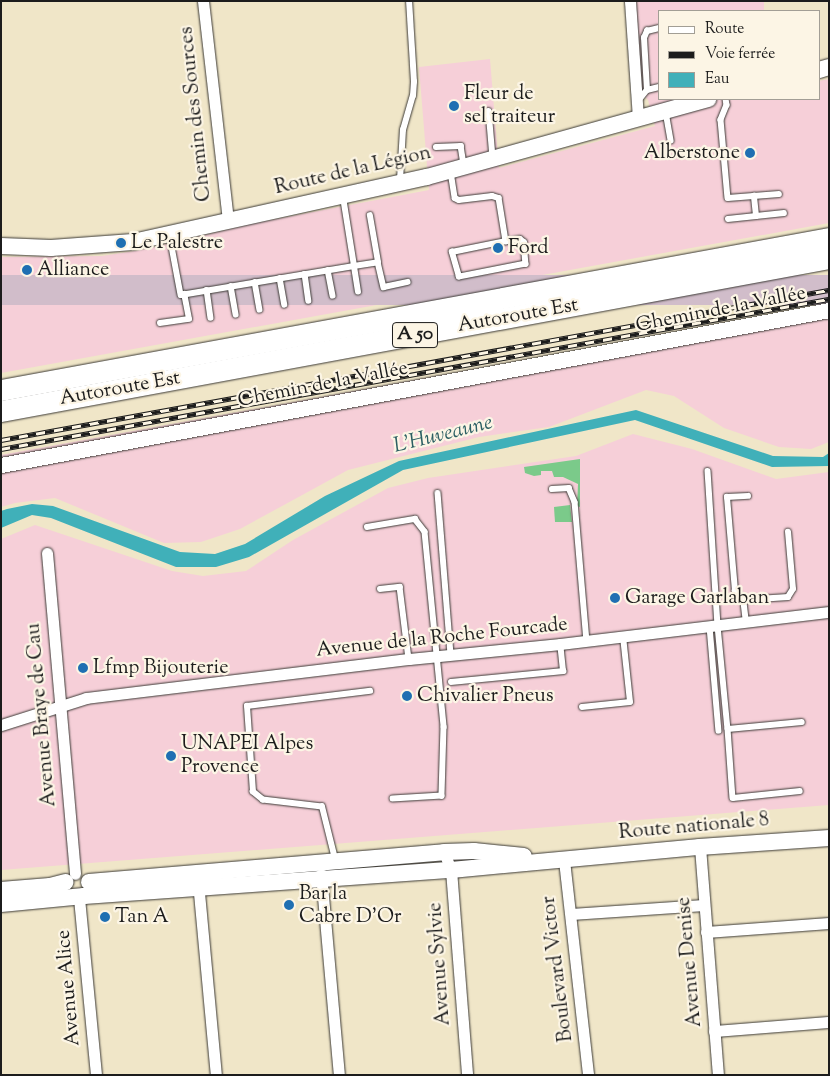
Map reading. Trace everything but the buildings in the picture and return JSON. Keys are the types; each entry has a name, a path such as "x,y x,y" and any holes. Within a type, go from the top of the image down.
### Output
{"highway":[{"name":"Autoroute Est","path":"1,390 829,238"},
{"name":"Autoroute Est","path":"1,411 829,258"}],"main road":[{"name":"Route de la Légion","path":"1,246 75,248 133,242 399,183 494,158 637,110 665,110 704,100"},
{"name":"Route nationale 8","path":"564,860 700,847 829,838"},
{"path":"1,890 50,886 78,888 198,880 444,852 474,851 564,860"},
{"path":"325,867 451,870 564,860"},
{"path":"1,904 78,888"}],"street":[{"name":"Chemin des Sources","path":"203,1 228,222"},
{"path":"630,1 637,110"},
{"name":"Chemin de la Vallée","path":"1,465 829,310"},
{"name":"Avenue Braye de Cau","path":"47,553 78,888"},
{"name":"Avenue de la Roche Fourcade","path":"1,725 86,698 451,654 714,627 829,612"},
{"name":"Avenue Denise","path":"700,847 718,1075"},
{"name":"Avenue Sylvie","path":"444,852 451,870 467,1075"},
{"name":"Boulevard Victor","path":"564,860 590,1074"},
{"path":"325,867 340,1075"},
{"path":"198,880 216,1075"},
{"name":"Avenue Alice","path":"78,888 96,1075"},
{"path":"571,914 704,905"},
{"path":"706,932 829,923"},
{"path":"714,1030 829,1022"}],"lane":[{"path":"399,183 403,130 413,96 414,82 409,1"},
{"path":"637,110 647,90 644,38 647,31 658,28"},
{"path":"647,90 658,87"},
{"path":"726,100 727,105 721,120 728,198 779,194"},
{"path":"665,110 672,141"},
{"path":"489,111 494,158"},
{"path":"436,147 461,146 455,198 459,200 492,196 499,198 506,241"},
{"path":"342,195 347,212 358,292"},
{"path":"754,196 756,216"},
{"path":"728,219 784,213"},
{"path":"370,216 384,287 407,282"},
{"path":"169,234 181,295 378,262"},
{"path":"520,239 524,242 526,264 459,277 452,252 506,241 520,239"},
{"path":"328,270 333,296"},
{"path":"305,274 309,301"},
{"path":"280,278 284,305"},
{"path":"255,282 260,310"},
{"path":"231,286 236,315"},
{"path":"207,290 211,318"},
{"path":"160,323 188,319 184,294"},
{"path":"708,471 718,731"},
{"path":"552,489 569,488 575,502 587,641"},
{"path":"438,493 451,654"},
{"path":"746,623 743,600 735,591 727,497 748,496"},
{"path":"367,527 415,519 425,532 444,727 442,796 393,799"},
{"path":"743,600 788,597 793,589 788,532"},
{"path":"380,589 400,587 409,659"},
{"path":"714,627 728,729 734,798 800,791"},
{"path":"582,707 630,702 623,637"},
{"path":"451,682 563,671 560,644"},
{"path":"325,867 322,807 263,800 253,792 247,706 370,692"},
{"path":"728,729 802,722"}],"shaded area":[{"path":"634,1 764,1 764,10 658,10 658,100 820,100 820,81 829,79 829,223 1,373 1,257 102,256 141,250 255,223 429,190 419,67 490,59 499,168 655,126 648,100 638,89"},
{"path":"1,275 829,275 829,305 1,305"},
{"path":"829,305 829,442 811,449 779,447 724,428 674,396 646,390 549,427 479,437 348,470 240,529 201,542 164,543 55,498 15,503 1,507 1,455"},
{"path":"633,434 692,449 776,479 829,472 829,805 1,870 1,539 35,525 172,571 203,576 246,571 293,540 388,488 428,478 576,456"}],"green space":[{"path":"580,459 580,507 577,506 578,484 563,477 554,477 552,471 541,471 541,475 534,476 525,473 524,467"},
{"path":"570,505 572,522 555,522 554,507"}],"water":[{"path":"636,410 773,456 823,457 829,453 829,466 772,467 635,420 403,470 249,557 216,567 176,567 51,518 32,515 1,528 1,511 32,504 53,506 180,552 215,554 245,544 325,496 399,461"}],"railway":[{"path":"1,440 829,290"},
{"path":"1,449 829,299"}],"place":[{"name":"Fleur de sel traiteur","path":"454,106"},
{"name":"Alberstone","path":"750,153"},
{"name":"Le Palestre","path":"121,243"},
{"name":"Ford","path":"498,248"},
{"name":"Alliance","path":"27,270"},
{"name":"Garage Garlaban","path":"615,598"},
{"name":"Lfmp Bijouterie","path":"83,668"},
{"name":"Chivalier Pneus","path":"407,696"},
{"name":"UNAPEI Alpes Provence","path":"171,756"},
{"name":"Bar la Cabre D'Or","path":"289,905"},
{"name":"Tan A","path":"105,917"}],"water label":[{"name":"L'Huveaune","path":"443,435"}]}
